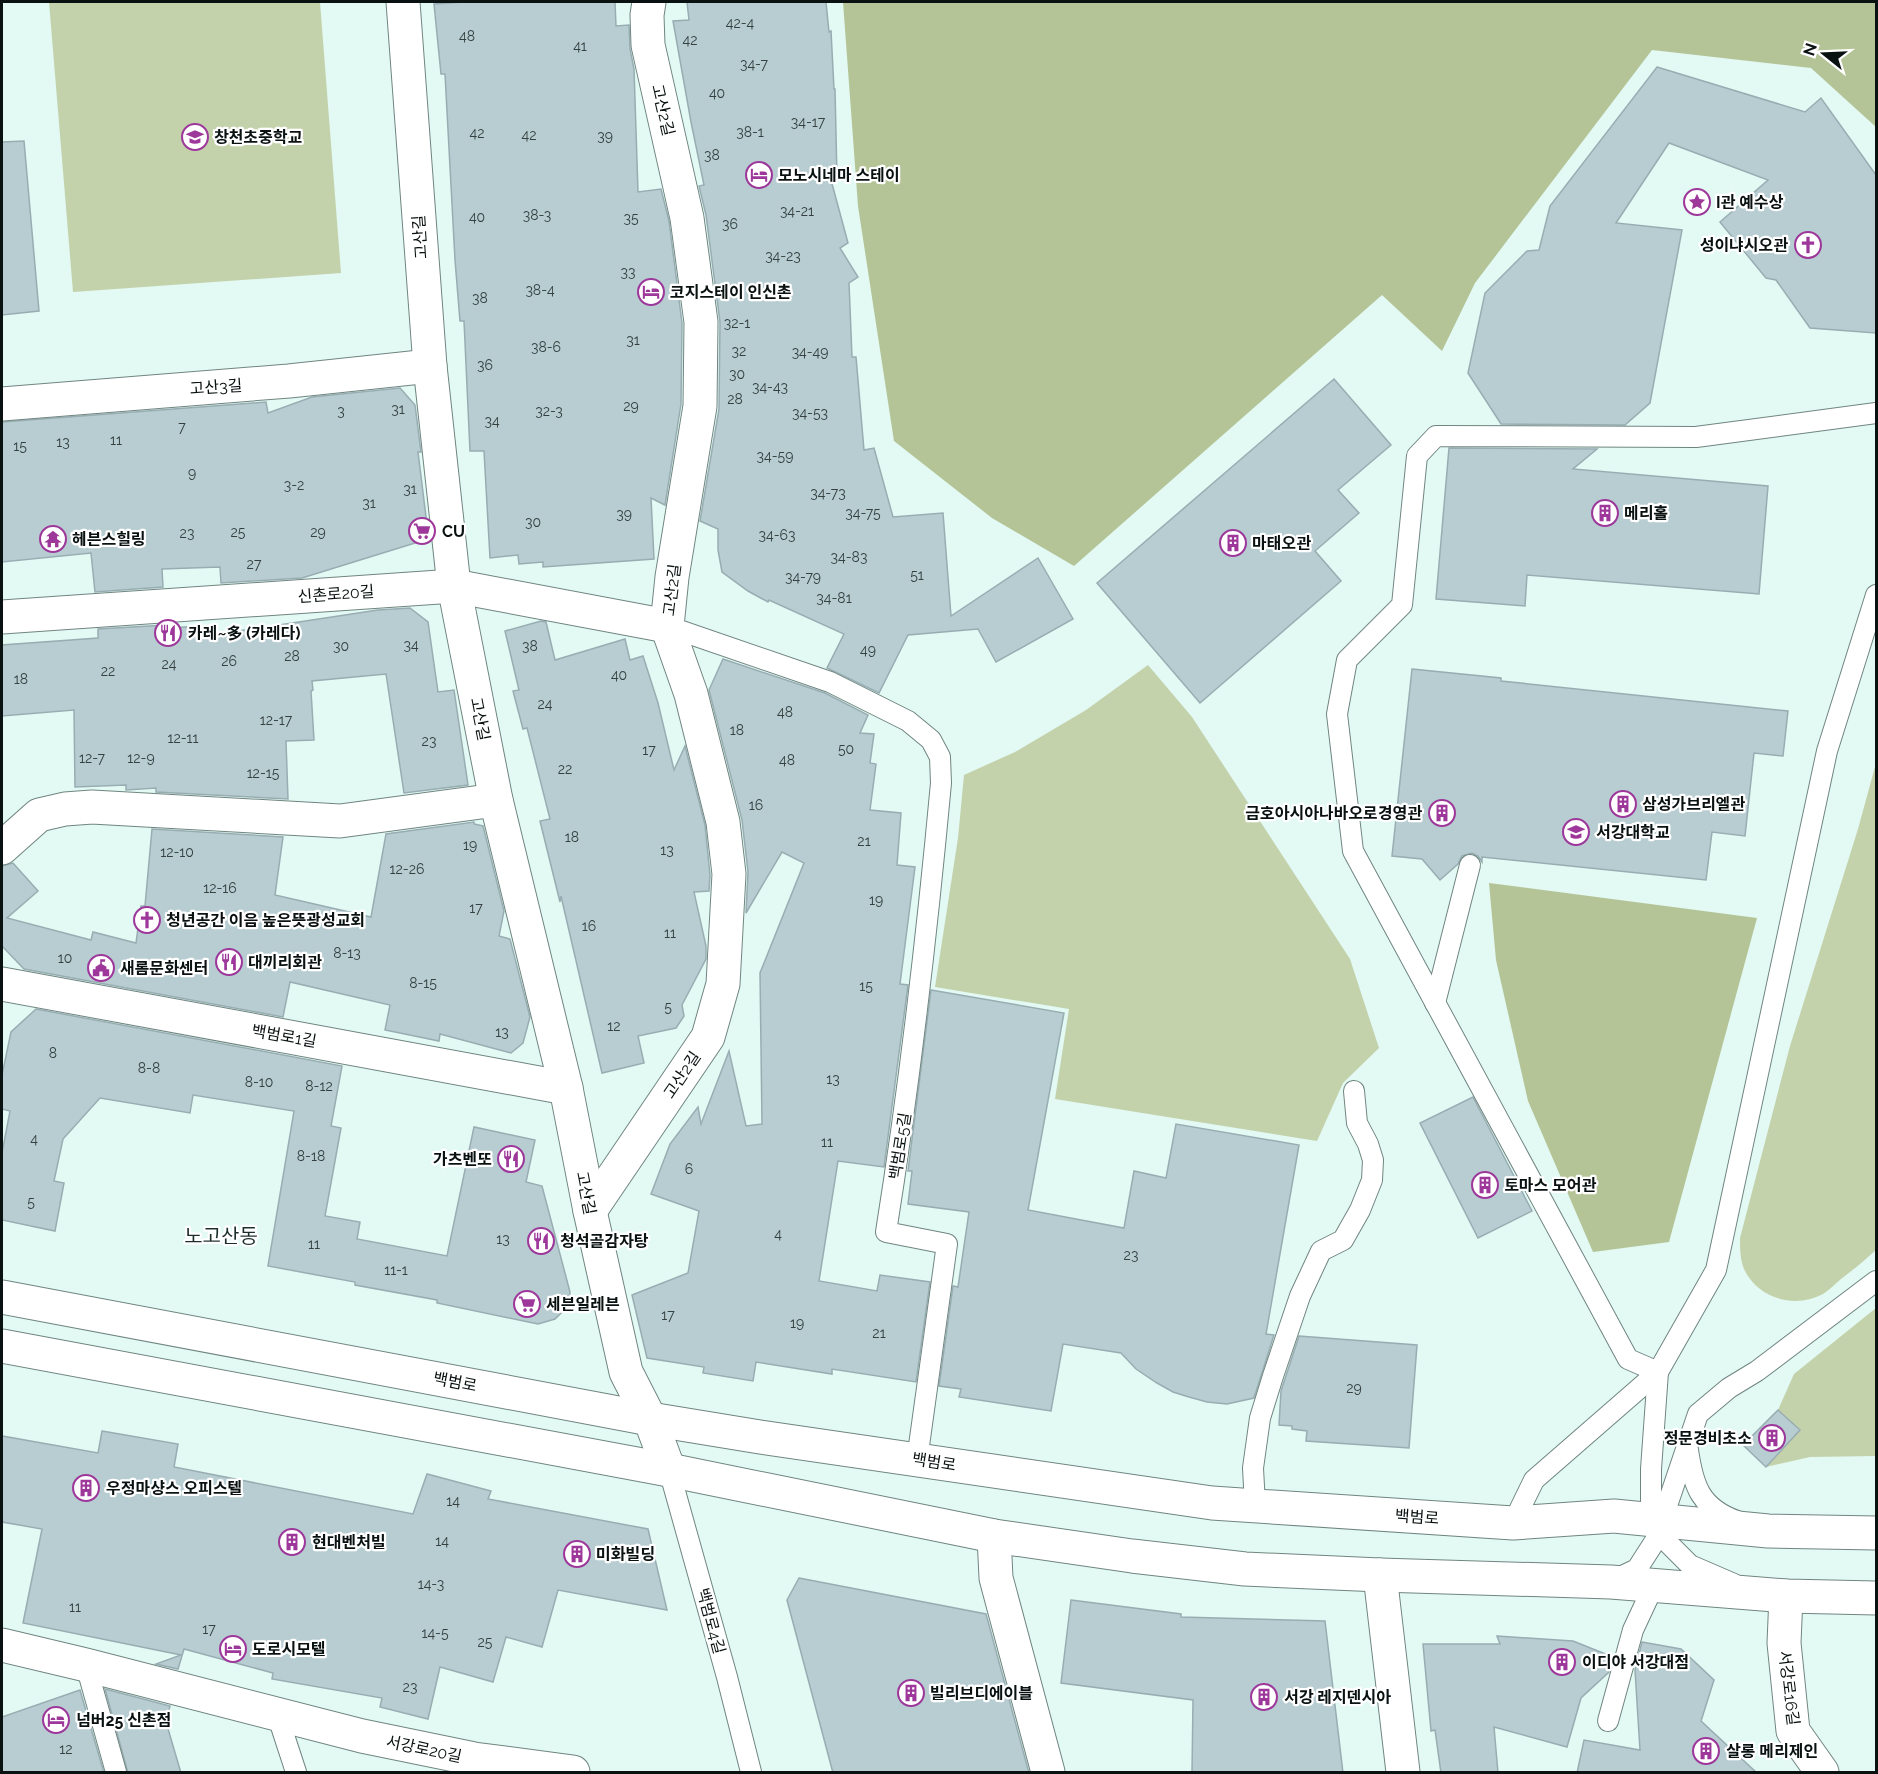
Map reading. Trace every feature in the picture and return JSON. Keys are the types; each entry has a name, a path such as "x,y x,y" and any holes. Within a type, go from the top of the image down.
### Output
{"street":[{"name":"고산길","path":"403,2 430,366 454,586 496,800 566,1088 590,1211 626,1372 650,1419 669,1470"},
{"name":"고산2길","path":"590,1211 708,1037 723,984 729,874 723,822 691,694 667,626 672,577 700,406 701,322 687,218 648,45 649,2"},
{"name":"고산3길","path":"2,404 289,381 430,366"},
{"name":"신촌로20길","path":"2,617 454,586 667,626"},
{"path":"2,848 39,815 65,809 92,807 340,821 496,800"},
{"name":"백범로1길","path":"2,984 566,1088"},
{"name":"백범로","path":"2,1298 650,1419 1212,1503 1513,1523 1614,1516 1768,1531 1876,1533"},
{"path":"2,1346 669,1470 994,1536 1132,1556 1245,1569 1611,1582 1786,1596 1876,1598"},
{"path":"994,1536 996,1578 1048,1773"},
{"path":"1380,1575 1403,1773"},
{"name":"서강로16길","path":"1786,1596 1784,1643 1793,1731 1822,1773"},
{"name":"서강로20길","path":"2,1645 362,1736 474,1759 573,1773"}],"lane":[{"path":"1658,1372 1628,1359 1353,851 1337,714 1347,660 1402,605 1417,456 1436,436 1696,437 1876,413"},
{"path":"1513,1523 1534,1480 1658,1372 1716,1270 1827,751 1876,595"},
{"name":"백범로5길","path":"667,626 830,682 908,721 931,740 940,757 941,783 926,943 904,1120 886,1232 947,1244 917,1460"},
{"path":"1435,1003 1470,865"},
{"path":"1255,1505 1253,1468 1260,1418 1300,1296 1321,1251 1343,1240 1360,1210 1372,1180 1373,1160 1357,1123 1354,1091"},
{"path":"1611,1582 1637,1569 1656,1541 1698,1414 1729,1388 1757,1371 1876,1281"},
{"path":"1658,1372 1651,1502 1662,1521 1664,1539 1690,1565 1754,1593"},
{"path":"1687,1446 1692,1474 1700,1496 1723,1516 1768,1531"},
{"name":"백범로4길","path":"669,1470 727,1677 751,1773"},
{"path":"1608,1721 1633,1630 1654,1585"},
{"path":"86,1665 116,1773"},
{"path":"277,1714 296,1773"}],"green space":[{"path":"49,2 320,2 341,273 73,292"},
{"path":"843,2 1876,2 1876,127 1811,68 1652,50 1475,283 1442,351 1382,295 1074,566 992,518 894,441 858,206"},
{"path":"1148,665 1192,717 1350,959 1379,1048 1343,1083 1317,1141 1055,1099 1069,1009 935,987 958,838 964,775 1015,752 1086,710"},
{"path":"1876,763 1876,1250 1823,1294 1801,1301 1789,1301 1768,1294 1750,1279 1742,1261 1740,1238 1790,1046 1858,829"},
{"path":"1489,883 1757,918 1669,1242 1593,1252 1528,1101 1496,960"},
{"path":"1876,1308 1876,1456 1810,1457 1766,1467 1743,1445 1778,1410 1794,1374"}],"building":[{"path":"615,2 616,26 629,25 634,69 638,192 661,189 669,221 682,323 681,404 665,505 651,498 654,559 543,567 543,562 519,564 518,555 490,558 484,451 470,451 464,321 460,321 455,260 445,74 441,74 434,4"},
{"path":"687,2 826,2 829,32 831,31 835,89 837,179 831,180 848,243 840,248 858,277 849,283 852,357 856,357 864,450 874,448 893,517 943,513 951,616 1038,558 1073,619 996,662 978,629 908,635 879,693 827,668 844,634 769,600 768,602 722,572 718,550 718,529 700,521 719,409 720,322 706,215 699,186 704,185 673,21 689,20"},
{"name":"성이냐시오관","path":"1657,67 1805,112 1821,98 1876,175 1876,333 1810,328 1776,280 1766,278 1720,222 1768,180 1669,143 1616,223 1682,230 1650,403 1625,425 1501,424 1468,373 1485,293 1527,251 1539,250 1550,206"},
{"path":"24,141 39,311 2,315 2,142"},
{"name":"마태오관","path":"1334,379 1391,445 1338,490 1359,513 1315,551 1341,581 1200,703 1097,583"},
{"path":"400,388 415,405 421,452 418,452 429,541 415,543 302,578 221,583 220,567 162,569 163,587 95,592 91,553 2,562 2,422 266,402 268,413 312,397"},
{"name":"메리홀","path":"1449,448 1597,449 1573,469 1768,486 1759,594 1527,575 1525,606 1436,599"},
{"path":"410,608 428,622 438,692 454,690 468,785 404,793 386,674 312,681 314,740 286,741 288,799 156,792 156,788 126,790 126,785 75,787 74,710 2,716 2,645 98,638 98,629 166,625 167,628 203,626 205,636 378,610"},
{"path":"541,621 546,622 555,660 625,639 630,660 643,656 658,703 674,770 685,746 705,825 710,875 709,891 694,892 706,946 706,959 682,1005 684,1016 676,1028 638,1036 644,1063 602,1073 561,896 560,902 540,821 550,819 527,728 523,729 513,691 519,690 505,631"},
{"path":"723,659 825,693 868,715 860,733 874,734 870,763 876,764 870,810 901,813 897,865 915,867 900,984 908,985 884,1167 838,1161 819,1281 877,1291 880,1275 930,1282 916,1382 832,1369 832,1374 756,1362 753,1381 703,1373 704,1367 647,1358 632,1295 688,1273 699,1211 651,1194 670,1144 698,1107 701,1124 729,1051 746,1126 762,1124 760,973 804,863 782,852 746,913 748,872 742,820 709,690"},
{"name":"삼성가브리엘관","path":"1412,669 1501,678 1501,681 1788,711 1783,756 1754,753 1745,836 1712,832 1706,880 1482,857 1482,862 1472,853 1462,856 1458,864 1440,880 1422,859 1392,856"},
{"path":"474,822 474,824 483,826 504,911 499,936 510,939 530,1017 523,1043 511,1053 440,1034 439,1041 385,1030 390,1005 290,982 283,1017 24,969 2,946 2,866 13,863 38,891 7,918 91,940 93,932 136,943 141,906 145,906 152,829 283,837 275,895 371,917 386,834"},
{"path":"931,990 1064,1013 1028,1210 1124,1228 1134,1171 1166,1178 1176,1124 1299,1145 1266,1334 1274,1335 1254,1398 1227,1404 1189,1397 1173,1392 1157,1383 1136,1369 1121,1353 1063,1344 1051,1411 959,1397 961,1389 939,1386 953,1286 958,1287 969,1212 908,1204 912,1171 908,1171"},
{"path":"36,1009 342,1066 331,1126 341,1128 325,1216 360,1222 357,1239 447,1256 474,1127 535,1140 526,1182 542,1186 570,1292 567,1307 555,1319 538,1324 437,1303 437,1300 355,1285 355,1282 268,1266 294,1111 193,1095 190,1113 100,1098 63,1139 54,1181 64,1183 55,1231 2,1220 2,1153 10,1111 2,1109 2,1075 11,1032"},
{"name":"토마스 모어관","path":"1473,1097 1532,1211 1478,1238 1420,1123"},
{"path":"1299,1336 1417,1345 1409,1448 1306,1441 1307,1431 1279,1425 1281,1391"},
{"name":"정문경비초소","path":"1778,1410 1800,1430 1766,1467 1743,1445"},
{"path":"102,1431 178,1444 174,1467 413,1514 427,1474 491,1491 488,1499 648,1529 667,1610 558,1590 542,1647 506,1637 493,1682 440,1667 428,1719 380,1707 382,1698 272,1679 273,1673 184,1649 178,1669 156,1664 181,1655 23,1623 42,1529 2,1522 2,1436 98,1453"},
{"name":"빌리브디에이블","path":"799,1578 986,1614 1029,1773 833,1773 787,1600"},
{"name":"서강 레지덴시아","path":"1071,1600 1181,1614 1181,1617 1325,1621 1343,1773 1192,1773 1193,1700 1061,1683"},
{"path":"1497,1636 1573,1641 1613,1657 1609,1672 1581,1698 1567,1747 1494,1727 1498,1773 1441,1773 1435,1730 1431,1731 1423,1644 1500,1644"},
{"path":"1642,1642 1681,1649 1714,1680 1701,1721 1757,1773 1577,1773 1584,1740 1640,1750 1635,1670"},
{"path":"105,1689 170,1706 166,1722 181,1773 128,1773"},
{"path":"80,1690 104,1773 2,1773 2,1717"}],"place":[{"name":"창천초중학교","path":"195,137"},
{"name":"모노시네마 스테이","path":"759,175"},
{"name":"I관 예수상","path":"1697,202"},
{"name":"성이냐시오관","path":"1808,245"},
{"name":"코지스테이 인신촌","path":"651,292"},
{"name":"메리홀","path":"1605,513"},
{"name":"CU","path":"422,531"},
{"name":"헤븐스힐링","path":"53,539"},
{"name":"마태오관","path":"1233,543"},
{"name":"카레~多 (카레다)","path":"168,633"},
{"name":"삼성가브리엘관","path":"1623,804"},
{"name":"금호아시아나바오로경영관","path":"1442,813"},
{"name":"서강대학교","path":"1576,832"},
{"name":"청년공간 이음 높은뜻광성교회","path":"147,920"},
{"name":"대끼리회관","path":"229,962"},
{"name":"새롬문화센터","path":"101,968"},
{"name":"가츠벤또","path":"511,1159"},
{"name":"토마스 모어관","path":"1485,1185"},
{"name":"청석골감자탕","path":"541,1241"},
{"name":"세븐일레븐","path":"527,1304"},
{"name":"정문경비초소","path":"1772,1438"},
{"name":"우정마샹스 오피스텔","path":"86,1488"},
{"name":"현대벤처빌","path":"292,1542"},
{"name":"미화빌딩","path":"577,1554"},
{"name":"도로시모텔","path":"233,1649"},
{"name":"이디야 서강대점","path":"1562,1662"},
{"name":"빌리브디에이블","path":"911,1693"},
{"name":"서강 레지덴시아","path":"1264,1697"},
{"name":"넘버25 신촌점","path":"56,1720"},
{"name":"살롱 메리제인","path":"1706,1751"}],"district":[{"name":"노고산동","path":"221,1236"}]}
